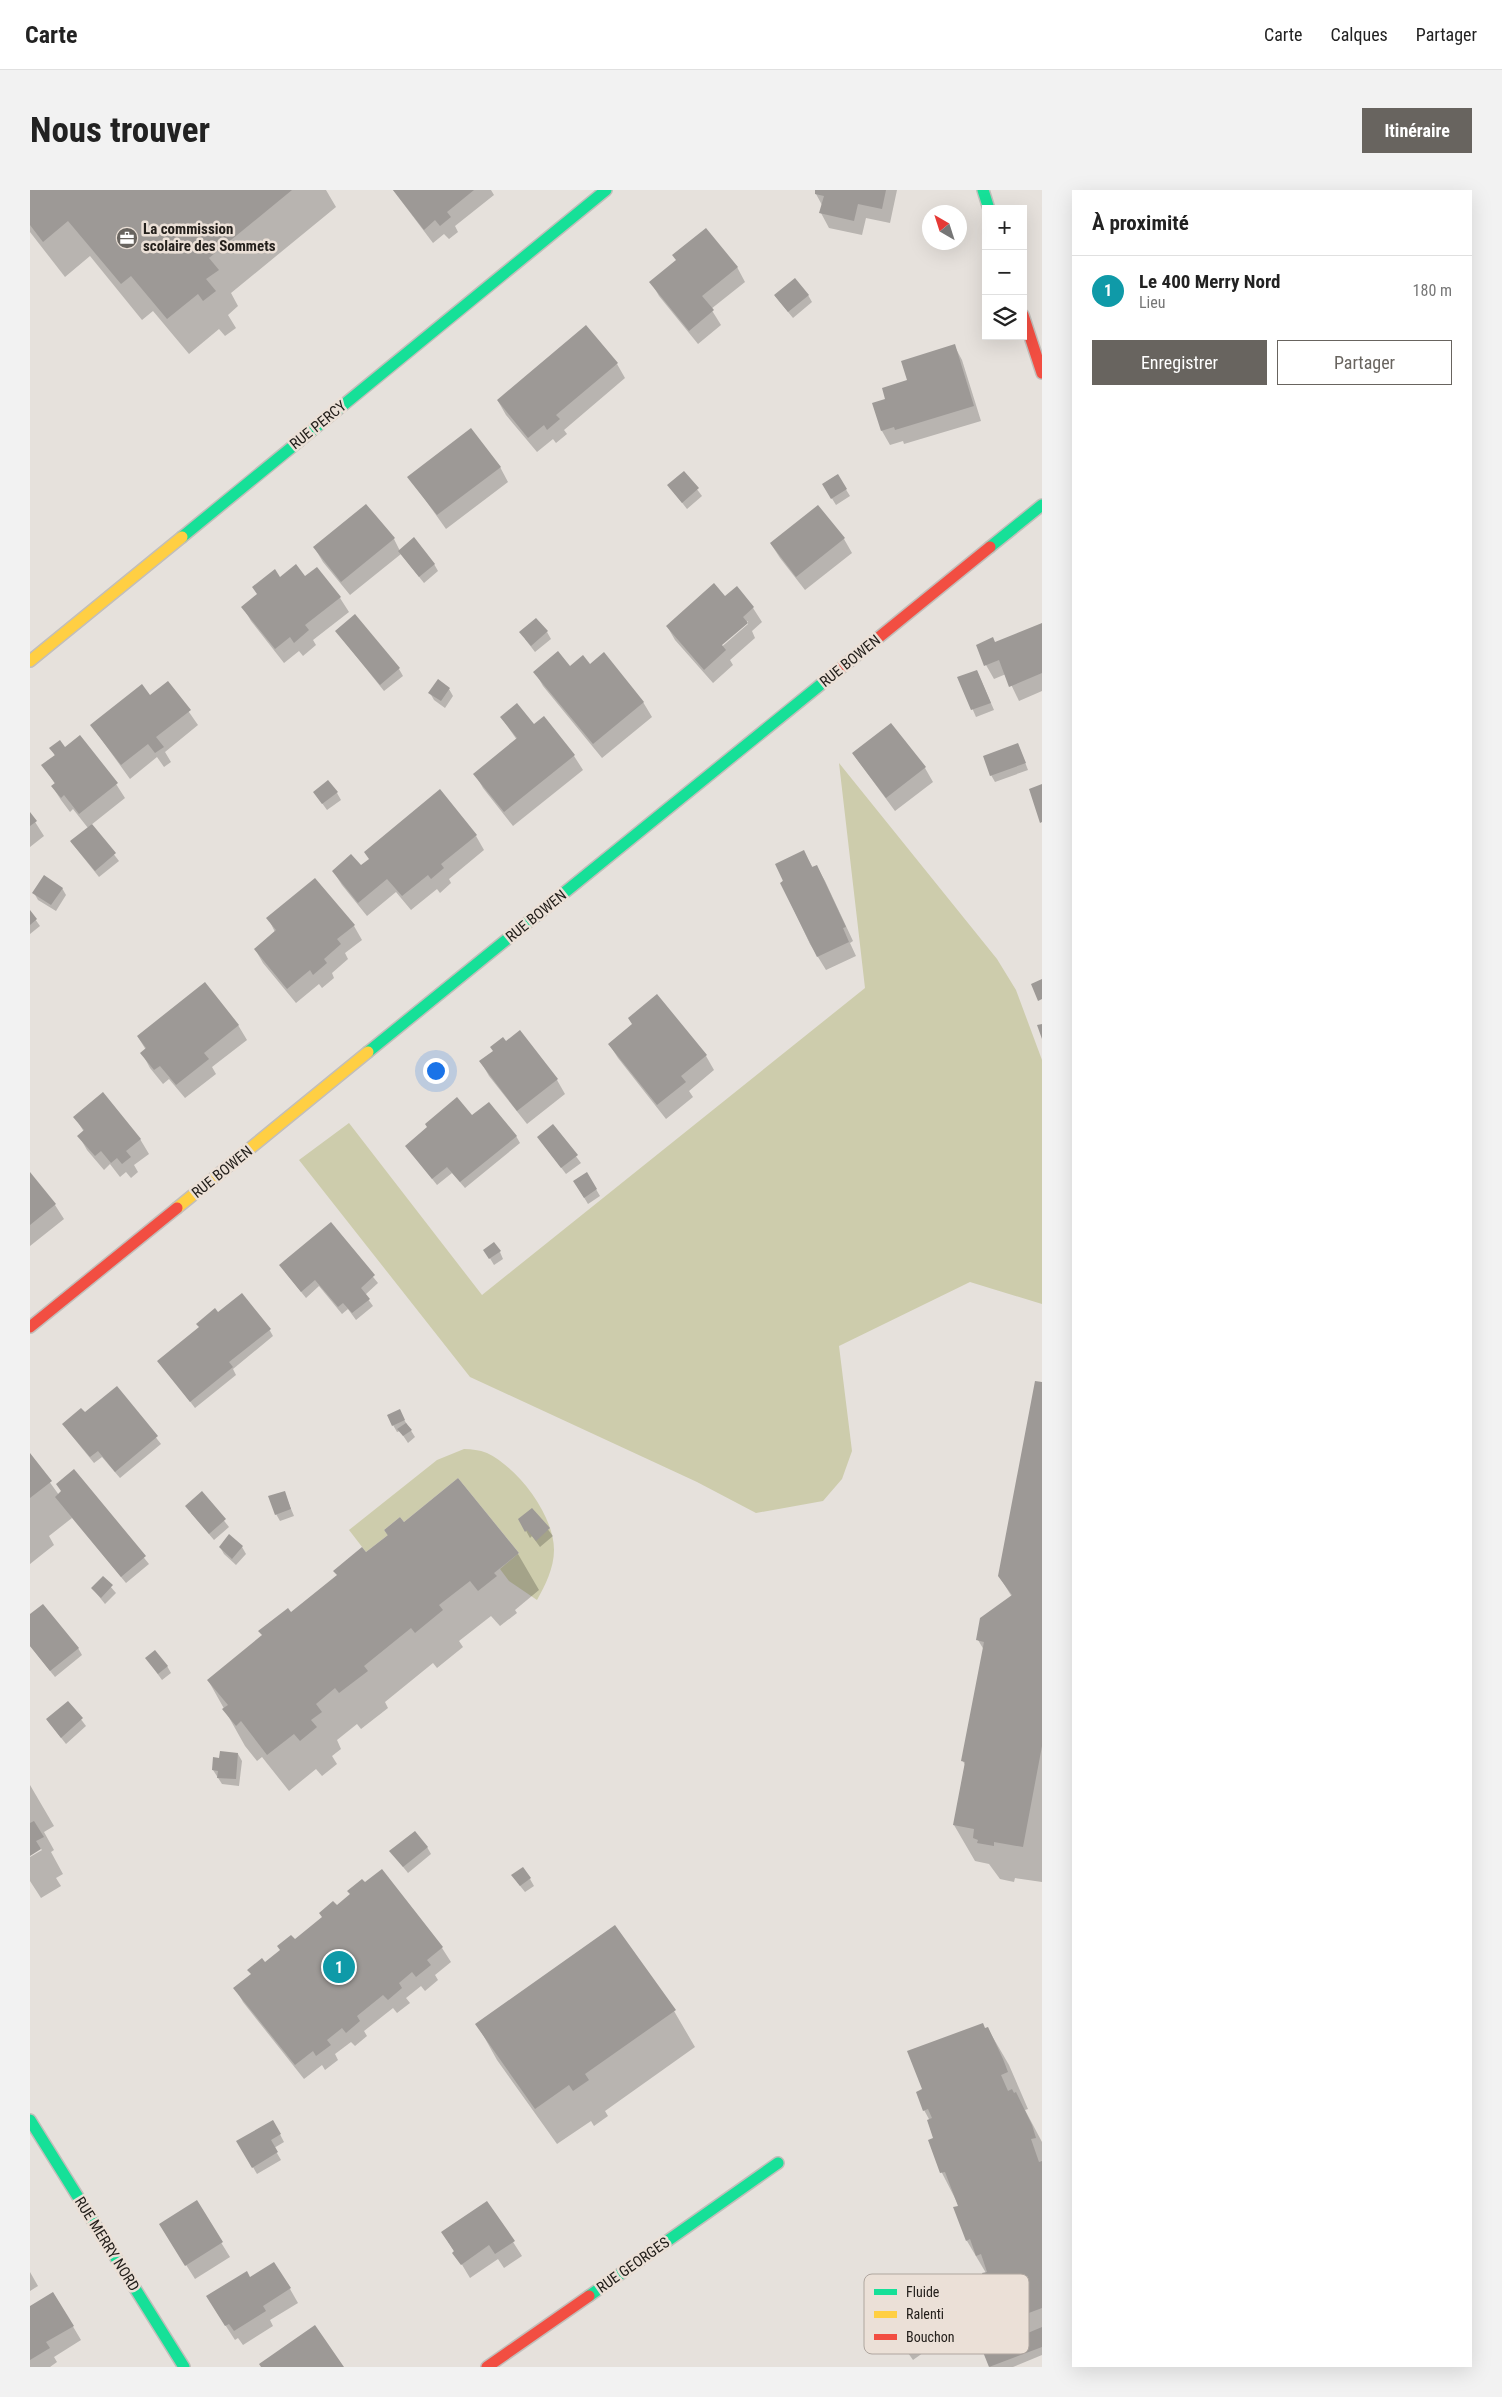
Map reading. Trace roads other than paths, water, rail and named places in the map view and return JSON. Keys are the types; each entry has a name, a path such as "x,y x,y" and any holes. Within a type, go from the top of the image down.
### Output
{"street":[{"name":"RUE PERCY","path":"30,661 606,190"},
{"path":"983,190 988,205"},
{"path":"1027,326 1042,373"},
{"name":"RUE BOWEN","path":"30,1327 1042,505"},
{"name":"RUE MERRY NORD","path":"30,2120 184,2367"},
{"name":"RUE GEORGES","path":"487,2367 778,2163"}],"place":[{"name":"La commission scolaire des Sommets","path":"127,238"},
{"name":"Le 400 Merry Nord","path":"339,1967"}]}
